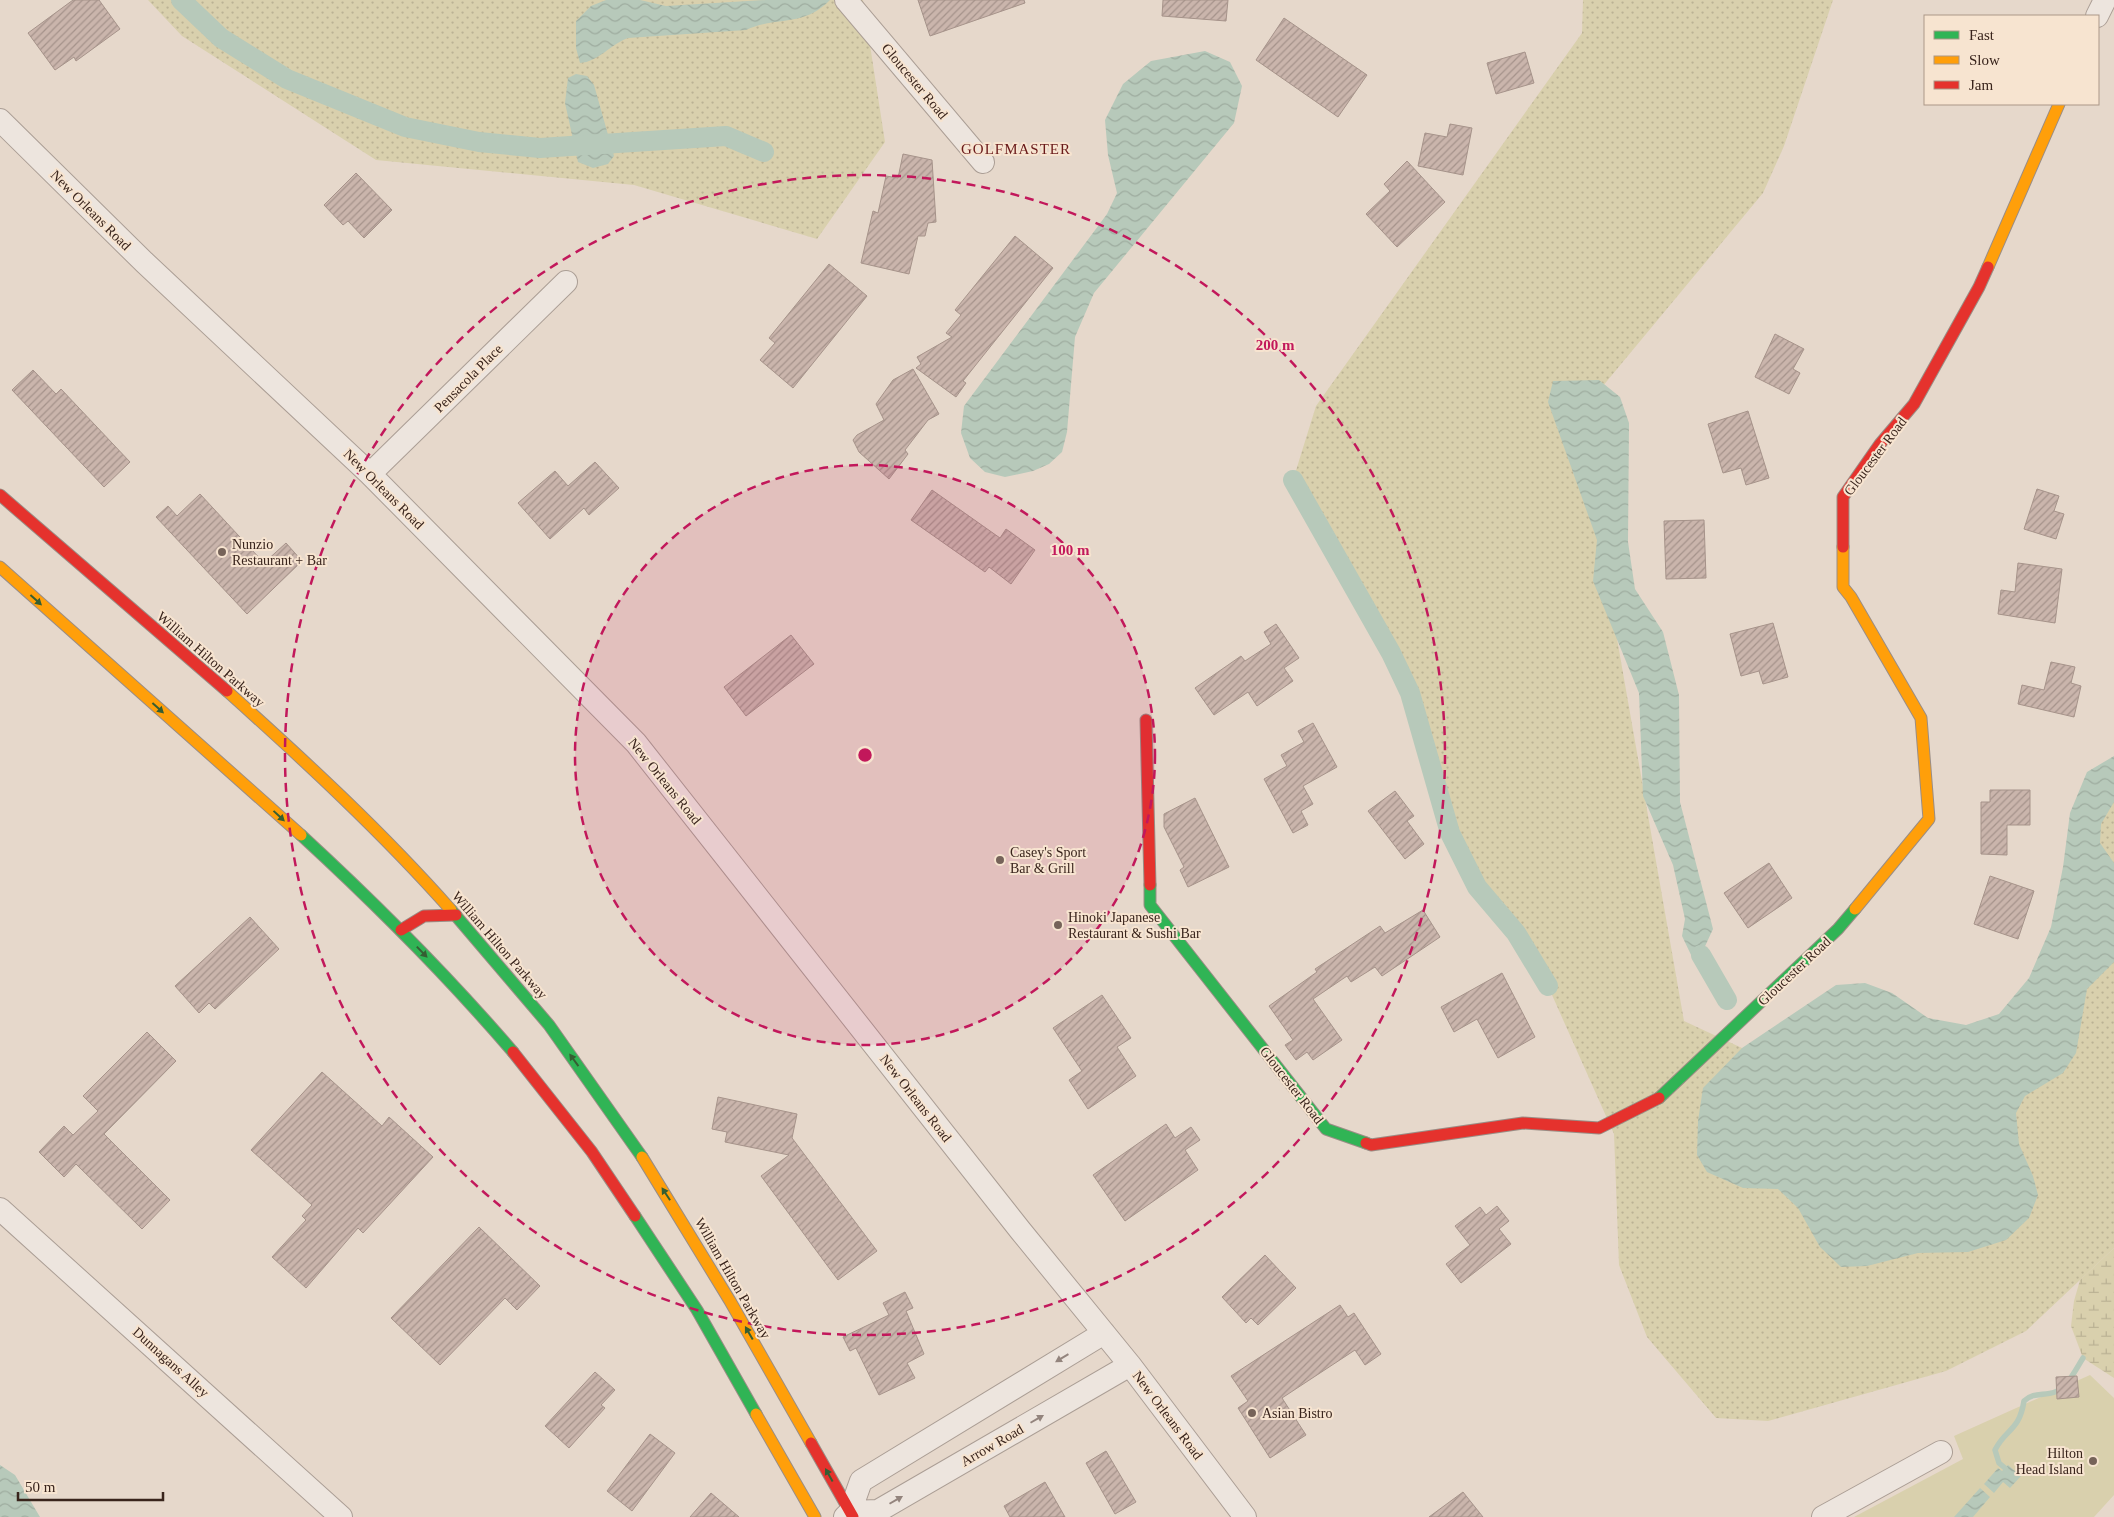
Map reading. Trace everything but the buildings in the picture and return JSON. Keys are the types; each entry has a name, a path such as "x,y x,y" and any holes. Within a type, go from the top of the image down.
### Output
{"main road":[{"name":"Gloucester Road","path":"1146,720 1150,905 1326,1129 1371,1145 1522,1123 1599,1128 1662,1096 1838,929 1929,818 1921,718 1843,586 1843,497 1880,444 1914,404 1979,287 2059,105"},
{"name":"William Hilton Parkway","path":"0,495 320,775 408,863 498,962 562,1043 618,1120 678,1213 849,1515"},
{"path":"0,567 259,797 401,930 462,992 528,1070 592,1152 697,1310 815,1517"},
{"path":"401,930 424,916 456,915"}],"street":[{"name":"Gloucester Road","path":"846,0 983,162"},
{"path":"2098,15 2105,0"},
{"name":"New Orleans Road","path":"0,120 144,262 370,474 636,743 1024,1235 1130,1365 1245,1517"},
{"name":"Pensacola Place","path":"370,474 566,282"},
{"name":"Dunnagans Alley","path":"0,1209 341,1517"},
{"path":"849,1515 861,1481 1104,1333"},
{"name":"Arrow Road","path":"849,1515 878,1511 1130,1365"},
{"path":"1823,1517 1941,1452"}],"green space":[{"path":"148,0 863,0 885,142 817,239 634,185 376,160 182,36"},
{"path":"1583,0 1833,0 1784,146 1763,193 1578,416 1684,1021 1742,1048 2031,1051 2085,802 2114,783 2114,1248 2026,1331 1946,1371 1768,1421 1716,1418 1647,1337 1619,1265 1614,1134 1548,986 1516,933 1477,887 1450,833 1410,693 1391,653 1293,480 1316,406 1582,33"},
{"path":"2114,1248 2114,1378 2083,1358 2071,1326 2074,1301 2080,1280"},
{"path":"2090,1375 2114,1398 2114,1495 2094,1517 1854,1517 1963,1459 1954,1436"}],"water":[{"path":"606,0 640,0 666,6 766,0 830,0 820,9 809,15 767,23 746,30 628,38 593,60 580,63 576,48 576,21 591,6"},
{"path":"1205,51 1230,62 1242,86 1234,123 1094,293 1075,337 1067,432 1062,452 1049,464 1033,471 1005,477 985,472 970,458 961,433 964,406 1107,214 1117,193 1108,155 1105,120 1123,84 1151,61"},
{"path":"576,74 587,76 594,85 614,156 608,164 593,168 578,162 565,103 568,78"},
{"path":"1599,380 1620,397 1629,423 1628,542 1635,589 1663,632 1679,695 1680,802 1713,929 1701,955 1692,957 1682,936 1685,919 1673,865 1643,796 1639,693 1593,581 1597,540 1548,402 1553,381"},
{"path":"2114,756 2114,802 2101,824 2100,843 2114,863 2114,962 2087,989 2076,1053 2063,1073 2025,1096 2016,1113 2019,1144 2033,1176 2038,1195 2029,1218 2006,1240 1968,1252 1918,1253 1867,1266 1841,1267 1820,1247 1798,1208 1778,1189 1743,1188 1707,1172 1697,1155 1698,1121 1703,1088 1742,1048 1836,985 1865,983 1892,993 1928,1018 1966,1025 1999,1014 2029,978 2051,927 2063,867 2070,813 2087,772"},
{"path":"0,1465 15,1475 40,1517 0,1517"},
{"path":"2008,1465 2021,1476 2010,1488 2003,1482 1994,1493 1984,1484 1998,1468 2002,1471"},
{"path":"1980,1488 1990,1497 1973,1517 1954,1517"}],"waterway":[{"path":"181,0 221,38 287,79 405,127 479,142 540,148 726,136 764,152"},
{"path":"1293,480 1391,653 1410,693 1450,833 1477,887 1516,933 1548,986"},
{"path":"1701,955 1727,1000"},
{"path":"2005,1468 1999,1463 1995,1450 2003,1437 2019,1419 2024,1401 2031,1396 2059,1390 2071,1378 2083,1358"}],"traffic: fast":[{"path":"301,835 356,887 463,995 513,1052"},
{"path":"1150,885 1150,905 1326,1129 1366,1143"},
{"path":"1659,1098 1838,929 1855,909"},
{"path":"451,910 549,1025 642,1157"},
{"path":"635,1216 697,1310 756,1414"}],"traffic: slow":[{"path":"1988,267 2059,105"},
{"path":"1843,547 1843,587 1851,597 1921,718 1929,819 1855,909"},
{"path":"0,567 301,835"},
{"path":"227,691 342,798 398,853 451,910"},
{"path":"642,1157 730,1301 811,1443"},
{"path":"756,1414 815,1517"}],"traffic: jam":[{"path":"1843,547 1843,497 1880,444 1914,404 1979,287 1988,267"},
{"path":"0,495 227,691"},
{"path":"1146,720 1150,885"},
{"path":"401,930 424,916 456,915"},
{"path":"513,1052 592,1152 635,1216"},
{"path":"1366,1143 1371,1145 1523,1123 1599,1128 1659,1098"},
{"path":"811,1443 853,1517"}],"place":[{"name":"Nunzio Restaurant + Bar","path":"222,552"},
{"name":"Casey's Sport Bar & Grill","path":"1000,860"},
{"name":"Hinoki Japanese Restaurant & Sushi Bar","path":"1058,925"},
{"name":"Asian Bistro","path":"1252,1413"},
{"name":"Hilton Head Island","path":"2093,1461"}],"district":[{"name":"GOLFMASTER","path":"1016,149"}]}
